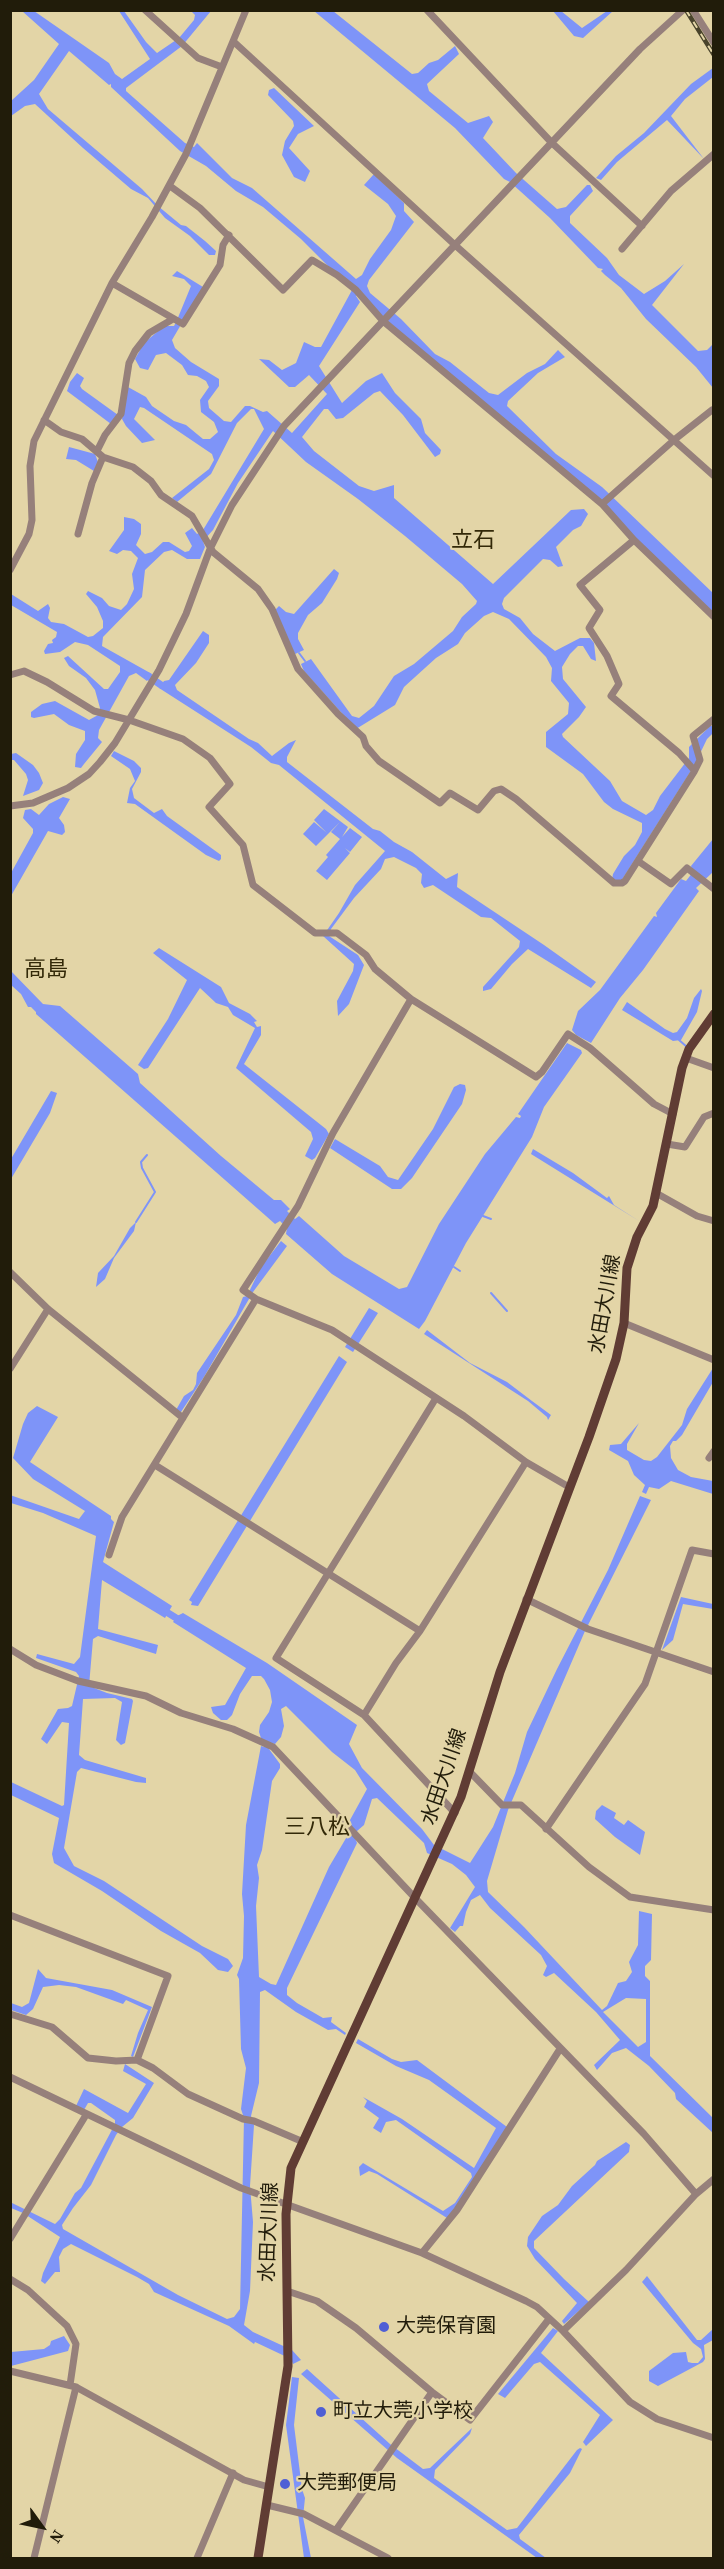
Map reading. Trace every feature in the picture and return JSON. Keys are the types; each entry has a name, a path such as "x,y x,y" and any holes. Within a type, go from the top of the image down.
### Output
{"main road":[{"name":"水田大川線","path":"258,2559 288,2366 286,2204 291,2168 455,1813 526,1599 605,1391 624,1323 627,1268 637,1238 653,1206 686,1058 714,1014"}],"street":[{"path":"145,10 198,58 222,67"},
{"path":"10,570 29,534 32,520 30,466 34,441 112,283 170,186 186,154 246,10"},
{"path":"427,10 552,143 642,226"},
{"path":"10,806 19,806 49,797 82,778 100,762 159,670 186,614 210,549 237,496 284,426 640,50 683,10"},
{"path":"693,10 714,43"},
{"path":"234,42 455,245 714,476"},
{"path":"622,249 671,191 714,154"},
{"path":"170,186 200,208 283,290 312,260 356,290 383,321 602,504 634,540 714,617"},
{"path":"112,283 183,324 220,265 224,245 229,236"},
{"path":"97,451 105,435 121,414 129,363 135,351 149,333 173,319"},
{"path":"602,504 674,440 712,410"},
{"path":"44,420 61,432 82,439 103,457 133,467 162,495 192,516 210,549 258,589 272,609 298,669 338,714 363,737 366,746 379,761 397,776 440,802 450,793 478,810 494,791 501,789 516,799 614,883 622,884 694,770 700,760 693,736 714,719"},
{"path":"78,534 92,483 103,457"},
{"path":"634,540 580,585 600,610 590,628 607,656 619,684 611,696 679,753 694,770"},
{"path":"10,675 24,671 98,712 183,739 210,758 230,784 208,807 243,844 253,885 315,933 337,933 366,955 375,969 411,999 536,1077 542,1072 567,1034 590,1048 649,1100 673,1114"},
{"path":"638,861 671,884 687,868 711,887"},
{"path":"411,999 333,1133 298,1206 243,1290 256,1299 337,1334 436,1398 526,1462 569,1487"},
{"path":"686,1058 714,1068"},
{"path":"667,1144 685,1147 704,1117 714,1113"},
{"path":"656,1192 697,1216 714,1221"},
{"path":"10,1272 48,1309 183,1418"},
{"path":"110,1555 122,1517 256,1299"},
{"path":"10,1369 48,1309"},
{"path":"624,1323 714,1360"},
{"path":"436,1398 276,1658 364,1715 455,1813"},
{"path":"709,1458 714,1451"},
{"path":"364,1715 396,1663 420,1631 526,1462"},
{"path":"155,1465 420,1631"},
{"path":"546,1829 645,1684 692,1550 714,1554"},
{"path":"526,1599 588,1629 714,1672"},
{"path":"10,1649 36,1665 67,1677 146,1696 182,1713 233,1729 273,1747 416,1899 644,2134 696,2194"},
{"path":"469,1771 506,1806 521,1805 589,1867 630,1897 714,1910"},
{"path":"10,1915 168,1976 137,2060"},
{"path":"10,2014 52,2027 88,2058 116,2061 137,2060 153,2068 188,2094 243,2119 254,2121 302,2141"},
{"path":"422,2253 457,2210 560,2049"},
{"path":"10,2077 241,2188 422,2253 526,2301 537,2307 563,2331 630,2402 657,2420 714,2438"},
{"path":"10,2239 62,2158 86,2115"},
{"path":"563,2331 626,2270 696,2194 714,2179"},
{"path":"10,2278 28,2290 67,2326 76,2344 73,2386 34,2559"},
{"path":"287,2291 317,2301 356,2328 432,2392 470,2420 549,2319"},
{"path":"10,2371 73,2386 244,2480 269,2487"},
{"path":"336,2530 432,2392"},
{"path":"197,2559 233,2473"},
{"path":"267,2505 304,2514 388,2559"}],"water":[{"path":"22,11 34,11 109,63 115,74 122,79 150,59 119,11 124,11 146,42 157,53 179,38 194,20 195,15 191,11 211,11 182,46 126,88 126,91 185,143 194,147 197,143 232,178 252,188 356,279 362,275 370,259 391,230 396,216 388,204 364,185 374,174 404,203 404,211 414,222 369,280 367,286 370,293 401,319 435,354 450,362 489,393 498,395 527,373 545,364 558,350 565,357 538,373 508,401 507,406 556,454 602,487 713,593 713,614 607,512 374,309 361,293 356,296 360,302 319,366 342,403 366,381 382,373 395,393 421,419 425,433 441,450 440,454 435,457 403,415 380,391 374,393 343,418 336,419 328,409 324,409 302,437 314,451 359,486 374,491 394,485 394,498 493,584 571,510 584,509 588,514 581,526 573,530 556,547 563,566 558,567 550,560 543,559 504,598 502,604 504,609 520,618 533,634 555,651 580,638 590,638 594,643 596,661 591,659 583,646 578,646 562,667 563,679 586,707 562,734 563,737 610,781 622,801 646,815 653,810 660,796 689,758 689,747 710,726 713,726 713,733 707,739 694,766 618,886 611,885 613,874 624,856 635,845 642,832 642,823 604,802 583,774 546,747 546,732 568,714 569,703 551,681 552,668 546,657 509,619 493,612 484,616 465,633 458,644 436,658 404,687 395,705 356,729 304,671 301,664 311,659 352,716 359,718 374,706 394,676 414,664 453,631 477,601 462,584 405,536 306,462 273,431 238,483 213,530 203,541 205,547 200,559 187,559 172,550 164,552 145,570 142,597 103,637 102,646 152,674 147,681 136,673 129,676 99,730 98,738 102,742 81,768 75,767 76,754 85,740 85,731 69,725 54,714 31,717 31,712 42,704 55,701 89,720 98,715 100,708 95,690 86,678 69,666 64,658 68,656 104,689 108,689 120,672 120,666 88,645 75,642 60,652 45,654 44,651 48,644 53,643 52,640 56,637 57,632 11,605 11,594 38,611 48,604 50,608 48,618 51,622 64,624 88,637 93,636 103,628 103,621 97,607 86,594 88,591 102,598 109,606 121,610 127,604 134,589 132,574 138,558 131,551 123,550 117,554 109,551 124,530 124,517 134,519 141,524 141,534 136,545 145,554 152,552 163,542 169,542 185,552 189,551 192,546 185,533 192,528 197,534 203,530 264,429 254,409 251,409 237,423 211,474 177,502 172,498 209,469 214,460 212,454 144,408 140,407 134,419 155,440 142,443 126,426 122,419 128,387 146,397 152,406 174,421 186,425 203,439 210,439 218,432 214,422 201,412 200,400 209,387 206,381 197,376 188,375 182,365 166,353 156,355 148,370 140,368 135,359 144,343 164,326 174,326 177,320 191,286 184,279 172,276 177,271 203,287 172,340 175,348 191,362 219,379 219,386 208,401 209,408 224,421 231,422 245,406 250,406 263,412 267,411 292,433 327,394 309,375 295,387 289,387 259,359 269,360 282,370 296,363 304,342 321,347 352,290 301,239 263,207 236,191 206,166 180,151 111,87 111,84 109,85 69,51 39,94 48,109 142,189 158,206 205,241 216,251 215,255 209,255 190,236 165,218 148,198 131,189 35,104 25,106 11,116 11,101 34,80 59,44"},
{"path":"314,11 333,11 412,74 418,73 429,63 438,60 455,46 459,54 427,84 429,91 468,123 489,116 493,122 483,138 516,173 557,209 566,207 587,185 590,185 593,191 570,216 570,223 607,258 619,275 644,294 665,281 684,264 652,305 698,351 707,350 713,344 713,388 696,367 646,319 621,288 601,271 603,269 598,268 550,218 504,179 455,128"},
{"path":"553,11 561,11 582,28 607,11 613,11 583,38 574,36"},
{"path":"713,68 713,77 685,99 671,116 704,159 667,120 617,162 601,180 596,178 691,84"},
{"path":"274,88 314,126 298,134 289,148 310,171 305,182 294,177 282,155 285,141 294,126 293,121 268,95 269,90"},
{"path":"77,373 84,378 80,386 82,389 118,415 111,424 67,391"},
{"path":"69,447 95,454 98,462 94,471 76,460 66,459"},
{"path":"334,569 339,573 337,579 322,603 308,615 298,633 298,639 304,650 295,654 274,611 279,606 286,612 294,614"},
{"path":"203,631 209,635 209,643 196,663 175,685 177,690 258,743 272,756 296,740 287,757 287,762 373,829 380,831 412,852 446,879 458,873 457,887 596,982 591,988 528,949 491,989 483,991 483,987 519,947 520,941 491,918 481,917 433,885 424,888 421,883 422,874 416,868 394,857 385,859 381,869 354,898 331,929 329,936 358,955 364,965 349,1004 338,1016 337,1001 353,971 354,964 323,936 355,885 385,851 279,765 271,763 251,747 159,688 164,681 169,680"},
{"path":"114,751 134,761 141,768 132,789 134,798 154,813 162,809 167,816 221,855 219,861 206,855 135,804 127,803 130,788 135,781 130,769 111,756"},
{"path":"16,753 33,765 43,783 39,790 23,796 28,780 26,774 14,760 11,760 11,754"},
{"path":"63,797 70,799 59,818 64,825 65,832 62,835 48,831 11,896 11,873 33,833 33,829 23,818 25,810 31,809 39,815 49,804"},
{"path":"324,809 348,827 342,837 350,828 362,837 350,852 345,848 350,853 327,880 316,871 340,839 331,832 340,822 316,846 303,834 314,822 327,833 314,820"},
{"path":"713,839 713,872 696,888 699,891 643,970 620,998 591,1043 576,1035 572,1030 578,1011 600,990 654,916 657,917 656,913 681,879 686,881 693,872 691,866"},
{"path":"159,948 221,987 229,1003 250,1014 257,1021 254,1022 257,1027 261,1026 261,1035 244,1064 326,1129 329,1134 315,1158 312,1160 305,1156 313,1139 311,1132 236,1068 255,1028 233,1015 228,1007 216,1003 200,988 148,1068 144,1069 138,1065 168,1019 187,980 153,953"},
{"path":"10,970 43,1004 60,1006 138,1074 140,1083 274,1200 281,1200 290,1209 287,1211 295,1219 299,1216 344,1256 399,1289 407,1287 439,1224 485,1154 516,1117 520,1118 518,1114 567,1043 581,1050 582,1053 544,1107 532,1137 466,1243 419,1329 332,1274 286,1234 287,1228 280,1221 275,1224 36,1014 31,1007 28,1007 21,994 11,985"},
{"path":"701,989 697,1012 681,1040 673,1041 622,1010 627,1002 665,1029 673,1033 677,1032 687,1018 694,998"},
{"path":"460,1084 465,1085 466,1090 462,1104 412,1178 401,1189 392,1189 330,1148 335,1139 380,1166 388,1177 398,1180 433,1129 454,1087"},
{"path":"51,1091 57,1093 50,1113 11,1179 11,1159"},
{"path":"533,1149 573,1173 607,1198 609,1196 614,1205 639,1221 531,1154"},
{"path":"136,1222 134,1231 114,1258 105,1279 96,1287 98,1273 114,1256"},
{"path":"281,1241 287,1246 253,1292 204,1377 181,1412 178,1413 176,1410 184,1396 193,1390 196,1384 197,1373 236,1315 243,1297 247,1296 261,1267"},
{"path":"369,1308 378,1313 353,1352 345,1347"},
{"path":"427,1330 470,1363 507,1382 551,1415 548,1420 528,1401 424,1334"},
{"path":"339,1356 347,1362 198,1606 191,1605 192,1602 189,1600"},
{"path":"713,1368 713,1382 682,1435 670,1446 671,1458 678,1470 691,1477 713,1481 713,1494 671,1481 659,1489 649,1487 646,1494 642,1492 645,1485 634,1475 628,1461 609,1450 610,1445 621,1444 639,1423 627,1444 627,1450 644,1460 651,1461 657,1457 682,1425 687,1409"},
{"path":"37,1406 58,1417 30,1462 111,1516 114,1522 103,1562 172,1606 165,1618 102,1580 98,1629 158,1645 156,1654 98,1636 93,1639 89,1686 133,1701 125,1743 121,1745 116,1740 122,1702 115,1698 83,1699 79,1755 85,1760 146,1778 146,1783 81,1768 77,1772 64,1848 74,1866 104,1881 202,1946 228,1959 233,1966 228,1972 218,1970 200,1953 54,1863 52,1854 59,1818 11,1795 11,1782 64,1805 69,1723 62,1722 47,1744 41,1739 58,1709 72,1706 79,1676 76,1672 36,1658 37,1654 74,1664 80,1657 96,1536 43,1513 11,1503 10,1495 79,1519 85,1511 33,1479 13,1458 28,1413"},
{"path":"640,1496 651,1500 585,1631 508,1810 487,1881 488,1892 602,2010 607,2006 618,1983 626,1981 632,1972 629,1962 638,1945 639,1911 652,1914 651,1960 645,1966 645,1976 650,1981 650,2056 713,2118 713,2133 676,2099 675,2093 649,2066 626,2048 612,2053 597,2070 594,2065 620,2040 596,2012 554,1973 546,1977 543,1975 547,1966 541,1955 490,1908 480,1895 471,1900 463,1926 455,1932 450,1928 475,1887 466,1875 452,1864 427,1853 424,1843 377,1798 372,1799 364,1825 357,1831 355,1838 357,1843 287,1988 287,1995 297,2003 323,2018 332,2017 331,2022 346,2033 345,2035 336,2029 328,2030 296,2012 265,1990 260,1992 259,2083 251,2116 254,2125 250,2186 253,2222 250,2291 244,2325 253,2332 292,2350 301,2360 293,2364 291,2359 255,2342 254,2344 229,2326 154,2292 149,2284 137,2277 71,2244 63,2249 59,2257 60,2272 55,2272 45,2284 41,2281 60,2237 23,2213 11,2208 10,2202 55,2224 60,2219 75,2193 81,2188 115,2124 115,2120 91,2103 88,2103 84,2110 76,2106 84,2089 128,2113 146,2084 123,2071 125,2064 154,2083 133,2118 116,2135 91,2185 62,2225 63,2229 178,2295 227,2319 234,2317 240,2309 244,2118 241,2109 246,2068 241,2049 237,1975 243,1958 242,1894 246,1825 261,1746 264,1747 259,1732 260,1725 269,1712 272,1702 270,1690 264,1679 261,1676 252,1676 240,1694 232,1715 227,1720 221,1720 213,1713 211,1707 225,1705 246,1668 173,1622 177,1616 183,1613 267,1663 357,1725 349,1744 362,1768 422,1829 434,1845 470,1863 493,1827 515,1773 527,1732 608,1570","holes":["286,1706 332,1752 355,1770 367,1789 350,1820 352,1828 329,1867 276,1985 259,1977 257,1865 262,1850 272,1781 280,1768 280,1764 269,1749 270,1743 275,1744 281,1737 284,1726 281,1709","626,1998 646,1999 646,2042 638,2047 603,2012"]},
{"path":"681,1597 713,1604 713,1609 683,1604 673,1640 662,1650"},
{"path":"602,1805 616,1813 614,1818 624,1825 628,1820 645,1832 640,1855 595,1819 596,1811"},
{"path":"38,1969 46,1978 112,1990 152,2007 133,2057 131,2056 138,2033 148,2010 126,2000 123,2004 76,1987 59,1985 43,1987 33,2009 26,2015 11,2010 11,2003 22,2007 29,2003"},
{"path":"358,2039 392,2059 401,2062 417,2060 507,2127 467,2197 447,2218 377,2174 369,2171 360,2176 359,2167 363,2163 443,2211 455,2203 472,2177 471,2173 396,2120 386,2122 381,2133 373,2128 379,2118 364,2107 367,2101 363,2097 402,2119 474,2168 496,2128 429,2080 396,2066 356,2043"},
{"path":"626,2142 630,2145 629,2152 534,2241 534,2248 589,2302 564,2324 562,2321 577,2303 535,2259 527,2246 528,2237 542,2216 558,2205 572,2186 597,2161"},
{"path":"647,2276 697,2340 701,2340 713,2329 713,2340 704,2345 705,2359 703,2362 658,2386 649,2381 649,2371 673,2353 686,2352 688,2362 692,2363 698,2363 703,2357 701,2349 693,2343 642,2282"},
{"path":"553,2328 558,2331 541,2353 613,2420 586,2446 583,2442 600,2415 540,2362 534,2364 505,2398 498,2394"},
{"path":"64,2336 70,2345 68,2351 11,2366 11,2352 44,2349 50,2345 51,2341"},
{"path":"307,2369 390,2444 423,2469 430,2468 472,2428 470,2434 435,2470 434,2478 507,2530 517,2528 577,2450 582,2449 570,2473 519,2535 520,2539 546,2558 537,2558 397,2458 301,2374"},
{"path":"292,2377 299,2378 294,2425 305,2498 303,2517 311,2558 304,2558 286,2425"}],"waterway":[{"path":"299,653 305,661"},
{"path":"148,676 161,685"},
{"path":"679,1040 687,1047"},
{"path":"136,1222 155,1192 142,1168 141,1162 147,1155"},
{"path":"483,1216 491,1219"},
{"path":"454,1267 460,1271"},
{"path":"491,1293 507,1311"},
{"path":"160,1608 181,1621"}],"railway":[{"path":"686,10 714,55"}],"place":[{"name":"大莞保育園","path":"384,2327"},
{"name":"町立大莞小学校","path":"321,2412"},
{"name":"大莞郵便局","path":"285,2484"}],"district":[{"name":"立石","path":"473,541"},
{"name":"高島","path":"46,970"},
{"name":"三八松","path":"317,1828"}]}
